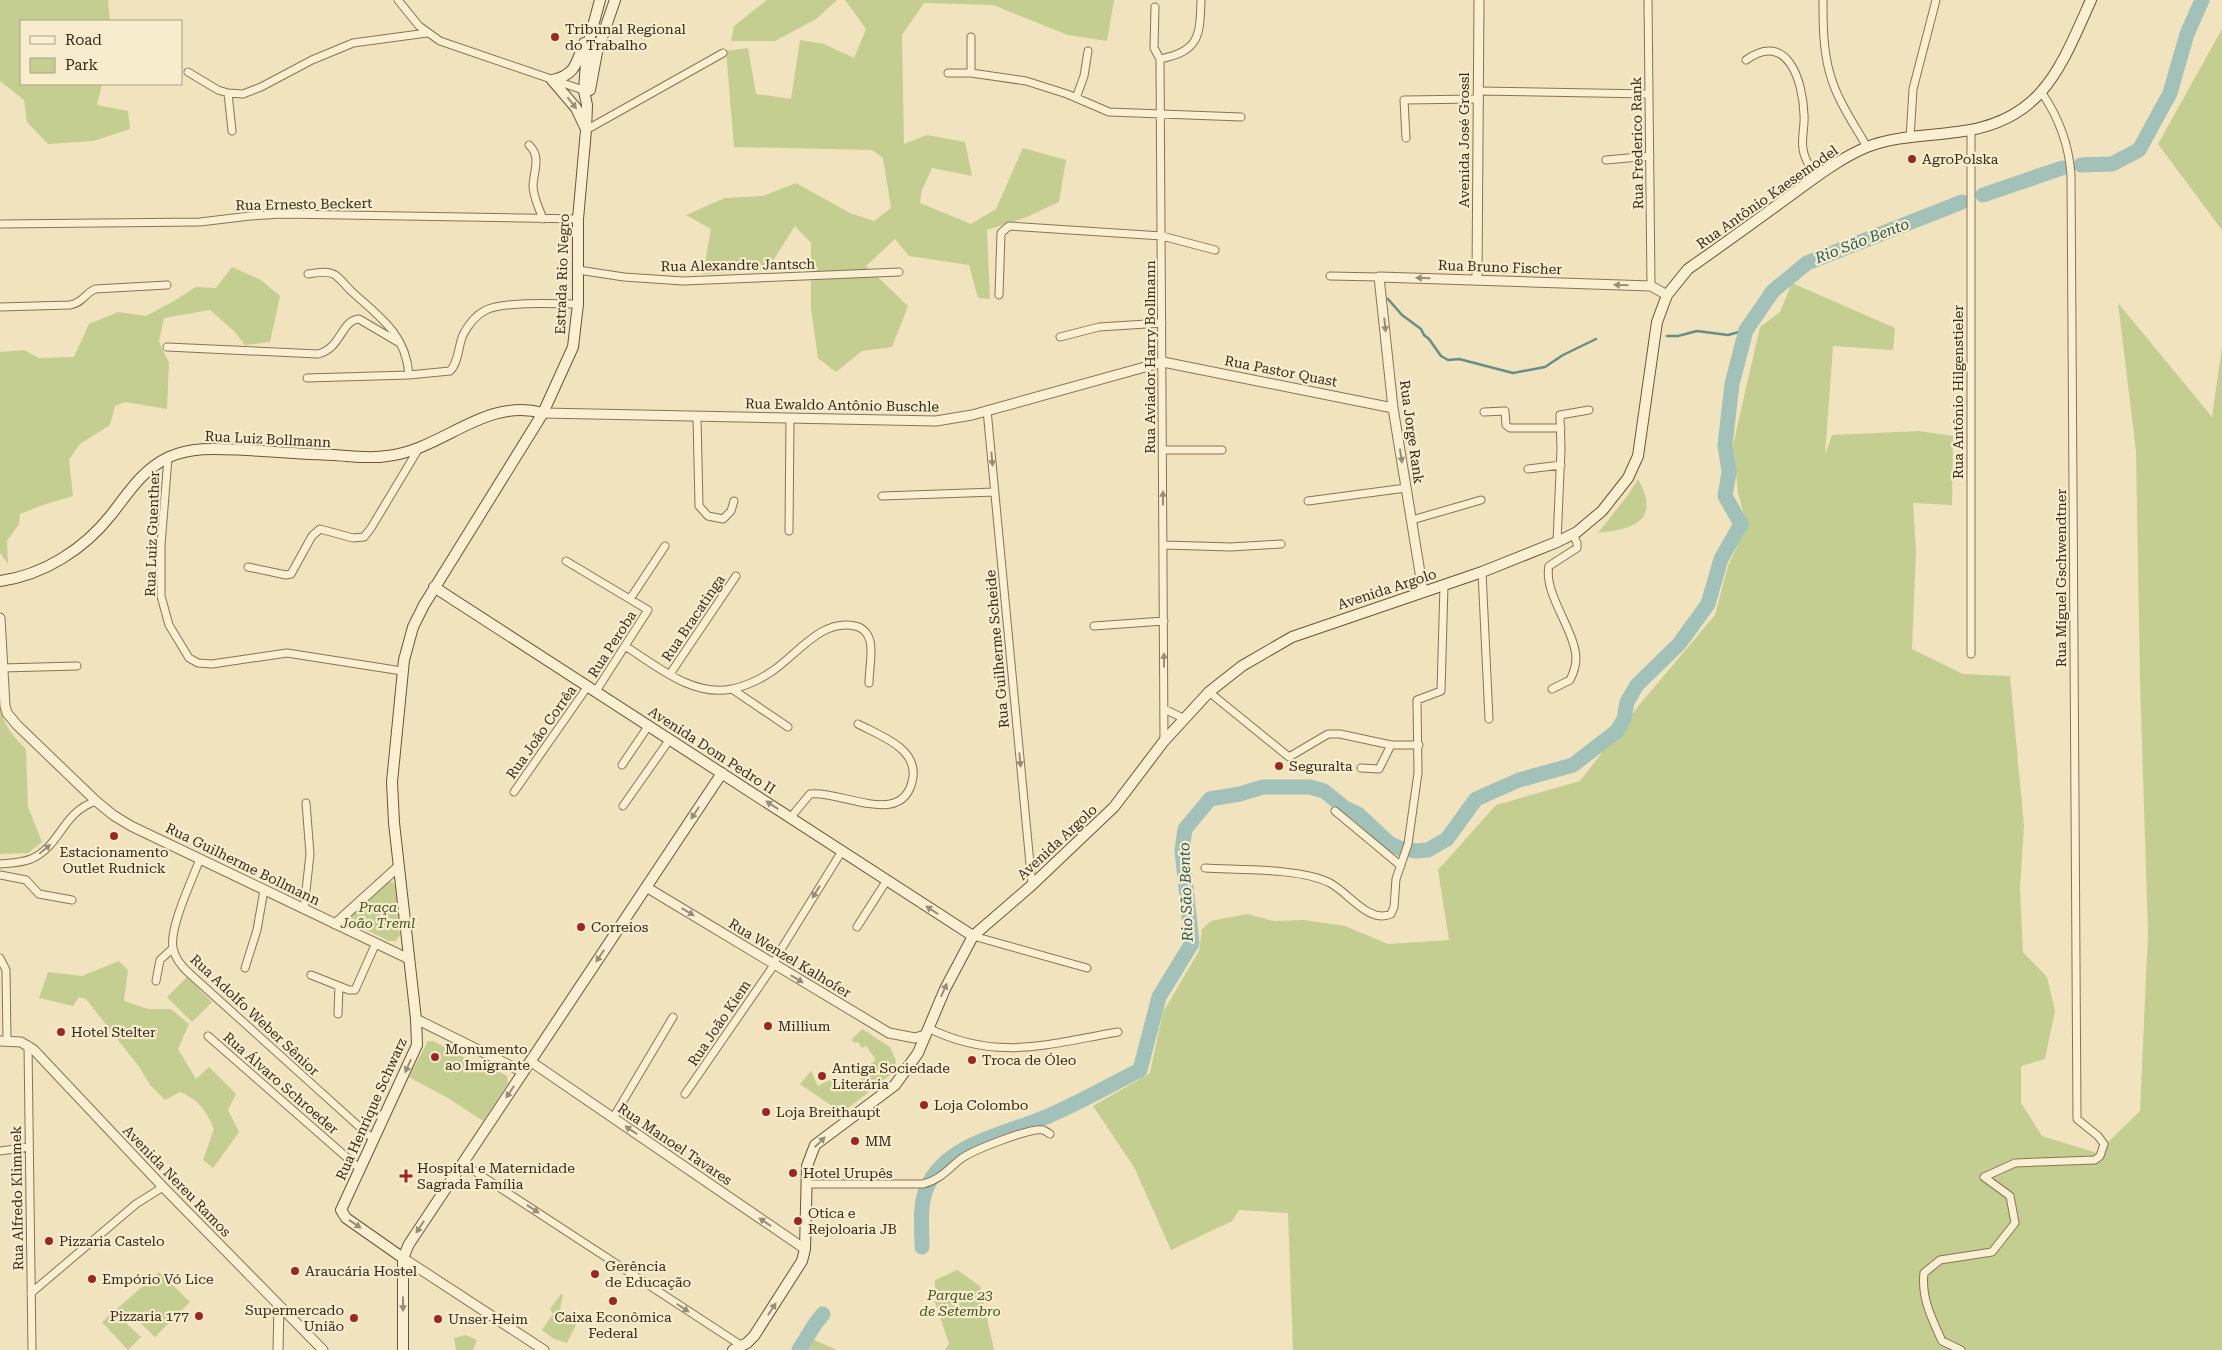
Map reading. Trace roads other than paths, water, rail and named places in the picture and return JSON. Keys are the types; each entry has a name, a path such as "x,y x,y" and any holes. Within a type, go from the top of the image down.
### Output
{"main road":[{"path":"586,130 576,108 552,80 567,76 571,72 600,0"},
{"path":"587,92 597,52 615,0"},
{"name":"Rua Antônio Kaesemodel","path":"1574,533 1602,511 1624,483 1635,465 1642,432 1655,330 1667,295 1688,269 1849,156 1867,148 1910,138 1971,130 2006,118 2026,106 2042,93 2057,73 2091,0"},
{"path":"587,92 587,48 592,22"},
{"name":"Estrada Rio Negro","path":"434,587 543,413 573,347 578,304 578,219 586,130 587,92"},
{"name":"Rua Luiz Bollmann","path":"0,580 20,577 46,567 80,547 102,525 139,477 168,458 185,451 203,449 376,458 399,454 419,447 502,411 522,409 543,413"},
{"name":"Avenida Argolo","path":"738,1348 750,1340 758,1331 797,1271 805,1249 808,1161 815,1145 895,1085 918,1052 945,989 973,936 1032,885 1114,807 1183,718 1209,692 1242,666 1292,637 1482,572 1557,542 1574,533"},
{"name":"Rua Henrique Schwarz","path":"403,1258 341,1213 342,1205 414,1052 417,1039 392,782 402,671 406,650 413,628 434,587"},
{"name":"Avenida Dom Pedro II","path":"434,587 973,936"},
{"path":"403,1350 403,1258 415,1234 722,772"}],"street":[{"path":"398,0 426,33 440,41 587,92"},
{"path":"1160,58 1181,54 1191,46 1199,29 1201,0"},
{"name":"Avenida José Grossl","path":"1477,279 1479,0"},
{"name":"Rua Frederico Rank","path":"1648,0 1651,286"},
{"path":"1823,0 1825,46 1830,75 1867,148"},
{"path":"1910,138 1913,89 1936,0"},
{"name":"Rua Aviador Harry Bollmann","path":"1155,7 1154,48 1160,58 1164,741"},
{"path":"188,72 210,86 228,93 251,92 312,60 360,41 426,33"},
{"path":"972,38 972,73"},
{"path":"1076,98 1084,76 1088,51"},
{"path":"1746,60 1758,52 1770,51 1781,54 1793,67 1799,81 1803,104 1802,149 1816,178"},
{"path":"586,130 723,53"},
{"path":"948,74 972,73 1026,81 1076,98 1109,112 1241,117"},
{"path":"228,93 232,131"},
{"name":"Rua Miguel Gschwendtner","path":"1961,1350 1942,1342 1926,1306 1922,1285 1924,1273 1940,1260 1992,1252 2015,1223 2010,1196 1984,1177 2015,1163 2095,1160 2100,1156 2104,1144 2098,1136 2077,1119 2071,175 2070,157 2058,121 2042,93"},
{"path":"1406,138 1404,100 1478,95 1649,94"},
{"name":"Rua Antônio Hilgenstieler","path":"1971,130 1971,654"},
{"path":"529,144 536,156 533,188 536,203 543,219"},
{"path":"1606,160 1650,156"},
{"name":"Rua Ernesto Beckert","path":"0,224 200,222 282,214 578,219"},
{"path":"998,295 1001,233 1009,226 1162,236 1215,250"},
{"name":"Rua Alexandre Jantsch","path":"578,270 682,281 899,272"},
{"path":"308,274 323,273 335,275 371,307 402,344 406,353 409,375"},
{"name":"Rua Bruno Fischer","path":"1330,276 1477,279 1651,286 1667,295"},
{"name":"Rua Jorge Rank","path":"1379,277 1393,408 1423,591"},
{"path":"0,307 79,304 89,292 95,289 167,285"},
{"path":"307,378 409,375 450,371 455,364 463,335 474,320 486,309 511,305 578,304"},
{"path":"167,347 318,354 330,350 347,324 355,320 360,320 402,344"},
{"path":"1060,337 1099,327 1162,323"},
{"name":"Rua Pastor Quast","path":"1163,362 1393,408"},
{"name":"Rua Ewaldo Antônio Buschle","path":"543,413 922,422 948,419 988,410 1163,362"},
{"name":"Rua Guilherme Scheide","path":"988,410 1032,885"},
{"path":"1557,542 1561,465 1560,415 1589,410"},
{"path":"1484,412 1504,411 1506,425 1510,428 1561,428"},
{"path":"697,417 698,506 708,516 723,519 731,511 734,501"},
{"path":"788,531 790,419"},
{"path":"248,567 286,575 290,574 297,566 312,536 320,529 354,538 364,536 371,528 419,447"},
{"path":"1163,450 1222,450"},
{"name":"Rua Luiz Guenther","path":"168,458 161,545 160,596 169,625 189,658 198,663 212,664 287,653 402,671"},
{"path":"1528,469 1561,465"},
{"path":"1308,501 1406,488"},
{"path":"882,496 995,492"},
{"path":"1412,520 1481,500"},
{"path":"1552,689 1570,680 1576,662 1575,652 1557,605 1548,572 1549,566 1577,548 1574,533"},
{"path":"1164,545 1231,547 1281,544"},
{"path":"566,561 630,599 665,546"},
{"path":"1482,572 1489,719"},
{"name":"Rua Bracatinga","path":"670,674 736,576"},
{"path":"1205,868 1279,872 1315,877 1335,886 1370,914 1381,917 1393,912 1396,879 1406,855 1418,773 1417,700 1442,691 1444,584"},
{"name":"Rua Peroba","path":"592,689 625,646 648,610 630,599"},
{"name":"Rua Guilherme Bollmann","path":"0,618 2,668 7,713 17,725 96,801 122,821 409,959"},
{"path":"1094,626 1164,621"},
{"path":"625,646 670,674 696,687 720,690 732,689 756,681 770,673 823,631 842,625 861,628 867,633 871,647 869,683"},
{"path":"2,668 76,666"},
{"name":"Rua João Corrêa","path":"514,792 592,689"},
{"path":"732,689 788,727"},
{"path":"1209,692 1289,757 1328,734 1340,734 1390,745 1419,745"},
{"path":"1164,709 1183,718"},
{"path":"791,818 810,794 826,794 886,805 895,803 907,794 914,774 914,768 908,754 901,748 858,724"},
{"path":"622,765 649,725"},
{"path":"623,806 670,739"},
{"path":"1361,768 1379,769 1390,745"},
{"path":"0,864 33,858 54,841 74,813 87,804 96,801"},
{"path":"304,909 310,854 306,803"},
{"path":"1335,811 1401,866"},
{"name":"Rua João Kiem","path":"685,1094 774,965 777,956 842,851"},
{"name":"Rua Adolfo Weber Sênior","path":"200,858 172,940 178,961 190,974 374,1140"},
{"path":"335,924 399,866"},
{"path":"0,875 26,880 39,894 72,900"},
{"path":"857,927 886,880"},
{"name":"Rua Wenzel Kalhofer","path":"646,887 888,1033 915,1038 927,1032"},
{"path":"246,968 257,930 264,890"},
{"path":"973,936 1087,968"},
{"path":"311,975 352,991 356,988 376,943"},
{"path":"156,981 160,960 173,948"},
{"path":"0,958 6,970 4,1040 28,1045"},
{"path":"338,1014 339,986"},
{"path":"613,1118 673,1017"},
{"path":"416,1019 523,1072"},
{"path":"927,1032 1008,1049 1030,1048 1118,1032"},
{"name":"Rua Álvaro Schroeder","path":"208,1036 360,1170"},
{"name":"Rua Alfredo Klimmek","path":"28,1045 32,1350"},
{"name":"Avenida Nereu Ramos","path":"28,1045 323,1350"},
{"name":"Rua Manoel Tavares","path":"530,1061 805,1249"},
{"path":"806,1184 924,1184 932,1182 963,1158 979,1149 1033,1130 1043,1130 1050,1134"},
{"path":"0,1151 29,1147"},
{"path":"462,1163 738,1348"},
{"path":"31,1293 136,1204 163,1186"},
{"path":"403,1258 544,1350"},
{"path":"278,1350 279,1305"}],"waterway":[{"name":"Rio São Bento","path":"2081,165 2112,164 2139,150 2170,93 2187,34 2202,0"},
{"name":"Rio São Bento","path":"1983,195 2062,168"},
{"name":"Rio São Bento","path":"922,1247 924,1194 937,1171 950,1158 984,1140 1066,1108 1140,1070 1159,997 1192,943 1182,851 1185,829 1210,799 1240,794 1263,787 1310,787 1324,791 1345,808 1358,814 1389,843 1399,848 1416,851 1428,850 1447,839 1476,799 1519,780 1573,765 1617,731 1624,719 1627,702 1637,685 1679,644 1708,604 1721,559 1741,524 1725,496 1729,472 1725,445 1732,384 1746,330 1773,291 1807,263 1962,202"},
{"path":"1388,299 1402,315 1421,329 1441,356 1448,360 1459,359 1513,373 1545,367 1563,355 1596,339"},
{"path":"1667,336 1678,336 1697,331 1728,335 1746,330"},
{"name":"Rio São Bento","path":"799,1350 823,1314"}],"place":[{"name":"Tribunal Regional do Trabalho","path":"555,37"},
{"name":"AgroPolska","path":"1912,159"},
{"name":"Seguralta","path":"1279,766"},
{"name":"Estacionamento Outlet Rudnick","path":"114,836"},
{"name":"Correios","path":"581,927"},
{"name":"Millium","path":"768,1026"},
{"name":"Hotel Stelter","path":"61,1032"},
{"name":"Monumento ao Imigrante","path":"435,1057"},
{"name":"Troca de Óleo","path":"972,1060"},
{"name":"Antiga Sociedade Literária","path":"822,1076"},
{"name":"Loja Colombo","path":"924,1105"},
{"name":"Loja Breithaupt","path":"766,1112"},
{"name":"MM","path":"855,1141"},
{"name":"Hotel Urupês","path":"793,1173"},
{"name":"Hospital e Maternidade Sagrada Família","path":"406,1176"},
{"name":"Otica e Rejoloaria JB","path":"798,1221"},
{"name":"Pizzaria Castelo","path":"49,1241"},
{"name":"Araucária Hostel","path":"295,1271"},
{"name":"Gerência de Educação","path":"595,1274"},
{"name":"Empório Vó Lice","path":"92,1279"},
{"name":"Caixa Econômica Federal","path":"613,1301"},
{"name":"Pizzaria 177","path":"199,1316"},
{"name":"Supermercado União","path":"354,1318"},
{"name":"Unser Heim","path":"438,1319"}],"park label":[{"name":"Praça João Treml","path":"378,916"},
{"name":"Parque 23 de Setembro","path":"960,1304"}]}
